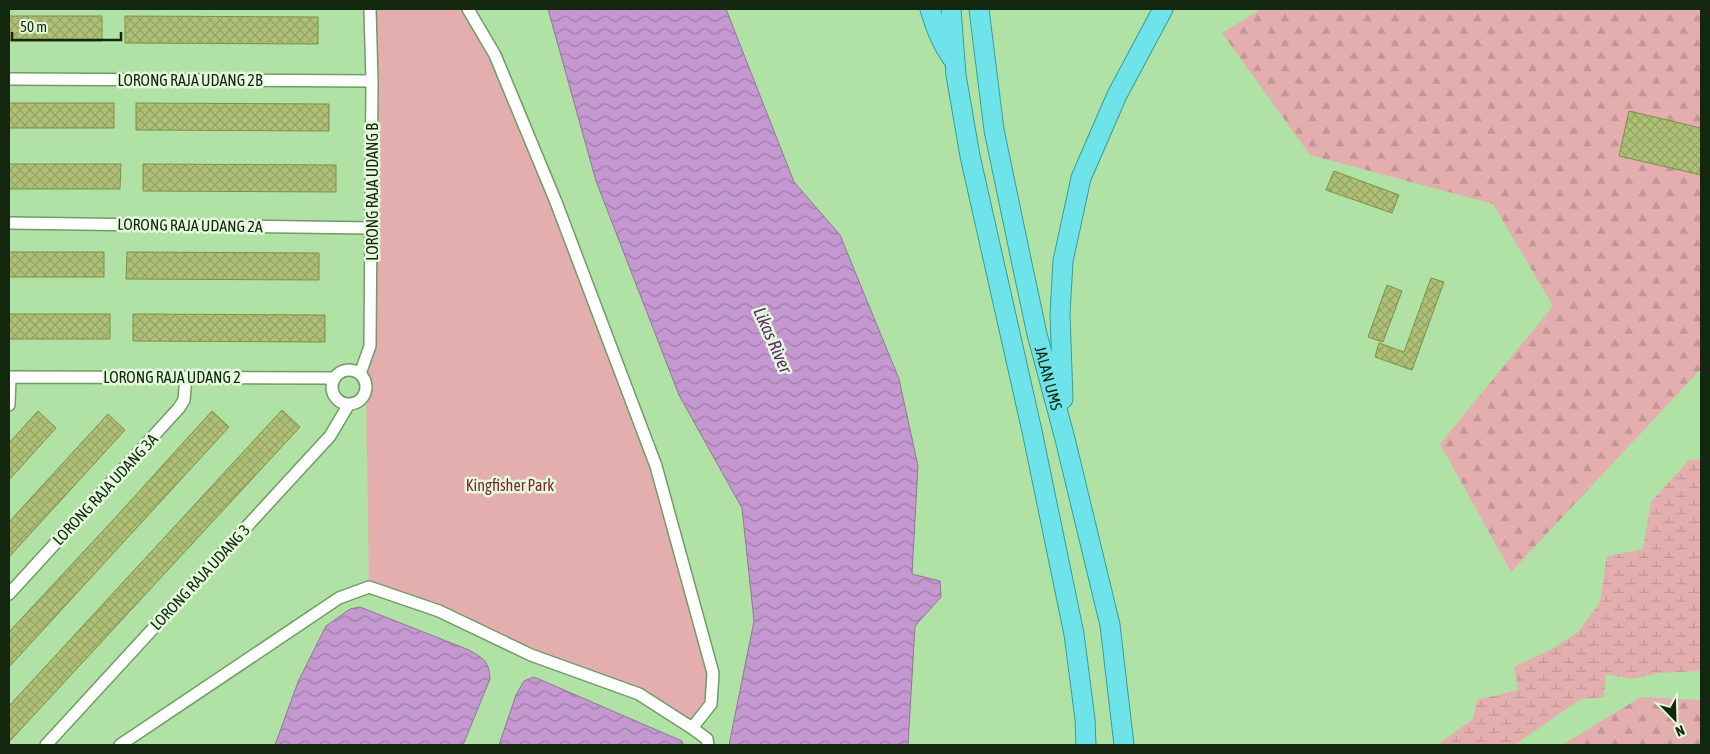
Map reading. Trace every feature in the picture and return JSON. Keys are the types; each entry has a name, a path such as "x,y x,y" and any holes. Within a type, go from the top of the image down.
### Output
{"highway":[{"path":"930,9 944,47 954,61"},
{"name":"JALAN UMS","path":"951,9 954,61 970,156 1032,431 1074,634 1085,718 1086,745"},
{"name":"JALAN UMS","path":"979,9 994,130 1037,334 1065,439 1110,625 1124,745"},
{"path":"1065,439 1060,345 1063,261 1081,178 1117,94 1163,9"}],"street":[{"name":"LORONG RAJA UDANG B","path":"360,374 370,346 372,81 370,9"},
{"path":"468,9 495,55 556,202 656,466 712,673 711,704 692,728"},
{"name":"LORONG RAJA UDANG 2B","path":"9,79 372,81"},
{"name":"LORONG RAJA UDANG 2A","path":"9,223 372,228"},
{"path":"351,370 360,374 366,382 365,392 359,401 349,404 338,400 332,390 334,378 342,372 351,370"},
{"name":"LORONG RAJA UDANG 3A","path":"9,594 179,408 184,400 186,377"},
{"path":"9,378 9,404"},
{"name":"LORONG RAJA UDANG 2","path":"9,378 334,378"},
{"name":"LORONG RAJA UDANG 3","path":"46,745 330,436 349,404"},
{"path":"120,745 339,598 369,588 439,612 532,655 639,694 707,739 708,745"}],"green space":[{"name":"Kingfisher Park","path":"370,9 468,9 495,55 656,466 705,646 711,704 692,728 639,694 369,587 366,382 360,374 370,346"},
{"path":"1261,9 1701,9 1701,369 1511,572 1440,444 1553,306 1493,204 1310,155 1222,33"},
{"path":"1701,459 1701,671 1658,673 1631,679 1606,674 1604,697 1581,699 1514,745 1437,745 1473,719 1477,700 1518,690 1514,667 1554,648 1578,632 1600,602 1607,556 1643,549 1651,502 1689,460"},
{"path":"1641,697 1701,700 1701,745 1562,745"}],"water":[{"name":"Likas River","path":"548,9 726,9 794,182 840,235 899,379 918,466 912,574 940,581 941,597 915,626 908,745 729,745 754,621 742,508 679,395 596,181"},
{"path":"360,607 469,650 485,661 490,679 463,745 275,745 298,682 326,626 350,609"},
{"path":"534,677 682,741 683,745 499,745 516,695 524,681"}],"building":[{"path":"9,16 102,16 102,41 9,41"},
{"path":"125,16 318,17 318,44 125,43"},
{"path":"9,103 114,103 114,128 9,128"},
{"path":"136,103 329,104 329,131 136,130"},
{"path":"1629,111 1701,128 1701,175 1619,156"},
{"path":"9,164 121,164 120,189 9,189"},
{"path":"143,164 336,165 336,192 143,191"},
{"path":"1334,171 1399,195 1392,213 1326,190"},
{"path":"9,252 104,252 104,277 9,277"},
{"path":"127,252 319,253 319,280 126,279"},
{"path":"1431,278 1444,282 1412,370 1375,357 1379,343 1404,352"},
{"path":"1387,285 1402,291 1383,342 1368,337"},
{"path":"9,314 110,314 110,339 9,339"},
{"path":"133,314 325,315 325,342 133,341"},
{"path":"282,410 300,427 9,742 9,706"},
{"path":"38,411 56,428 9,480 9,443"},
{"path":"212,411 229,427 9,667 9,632"},
{"path":"108,414 125,430 9,557 9,522"}]}
